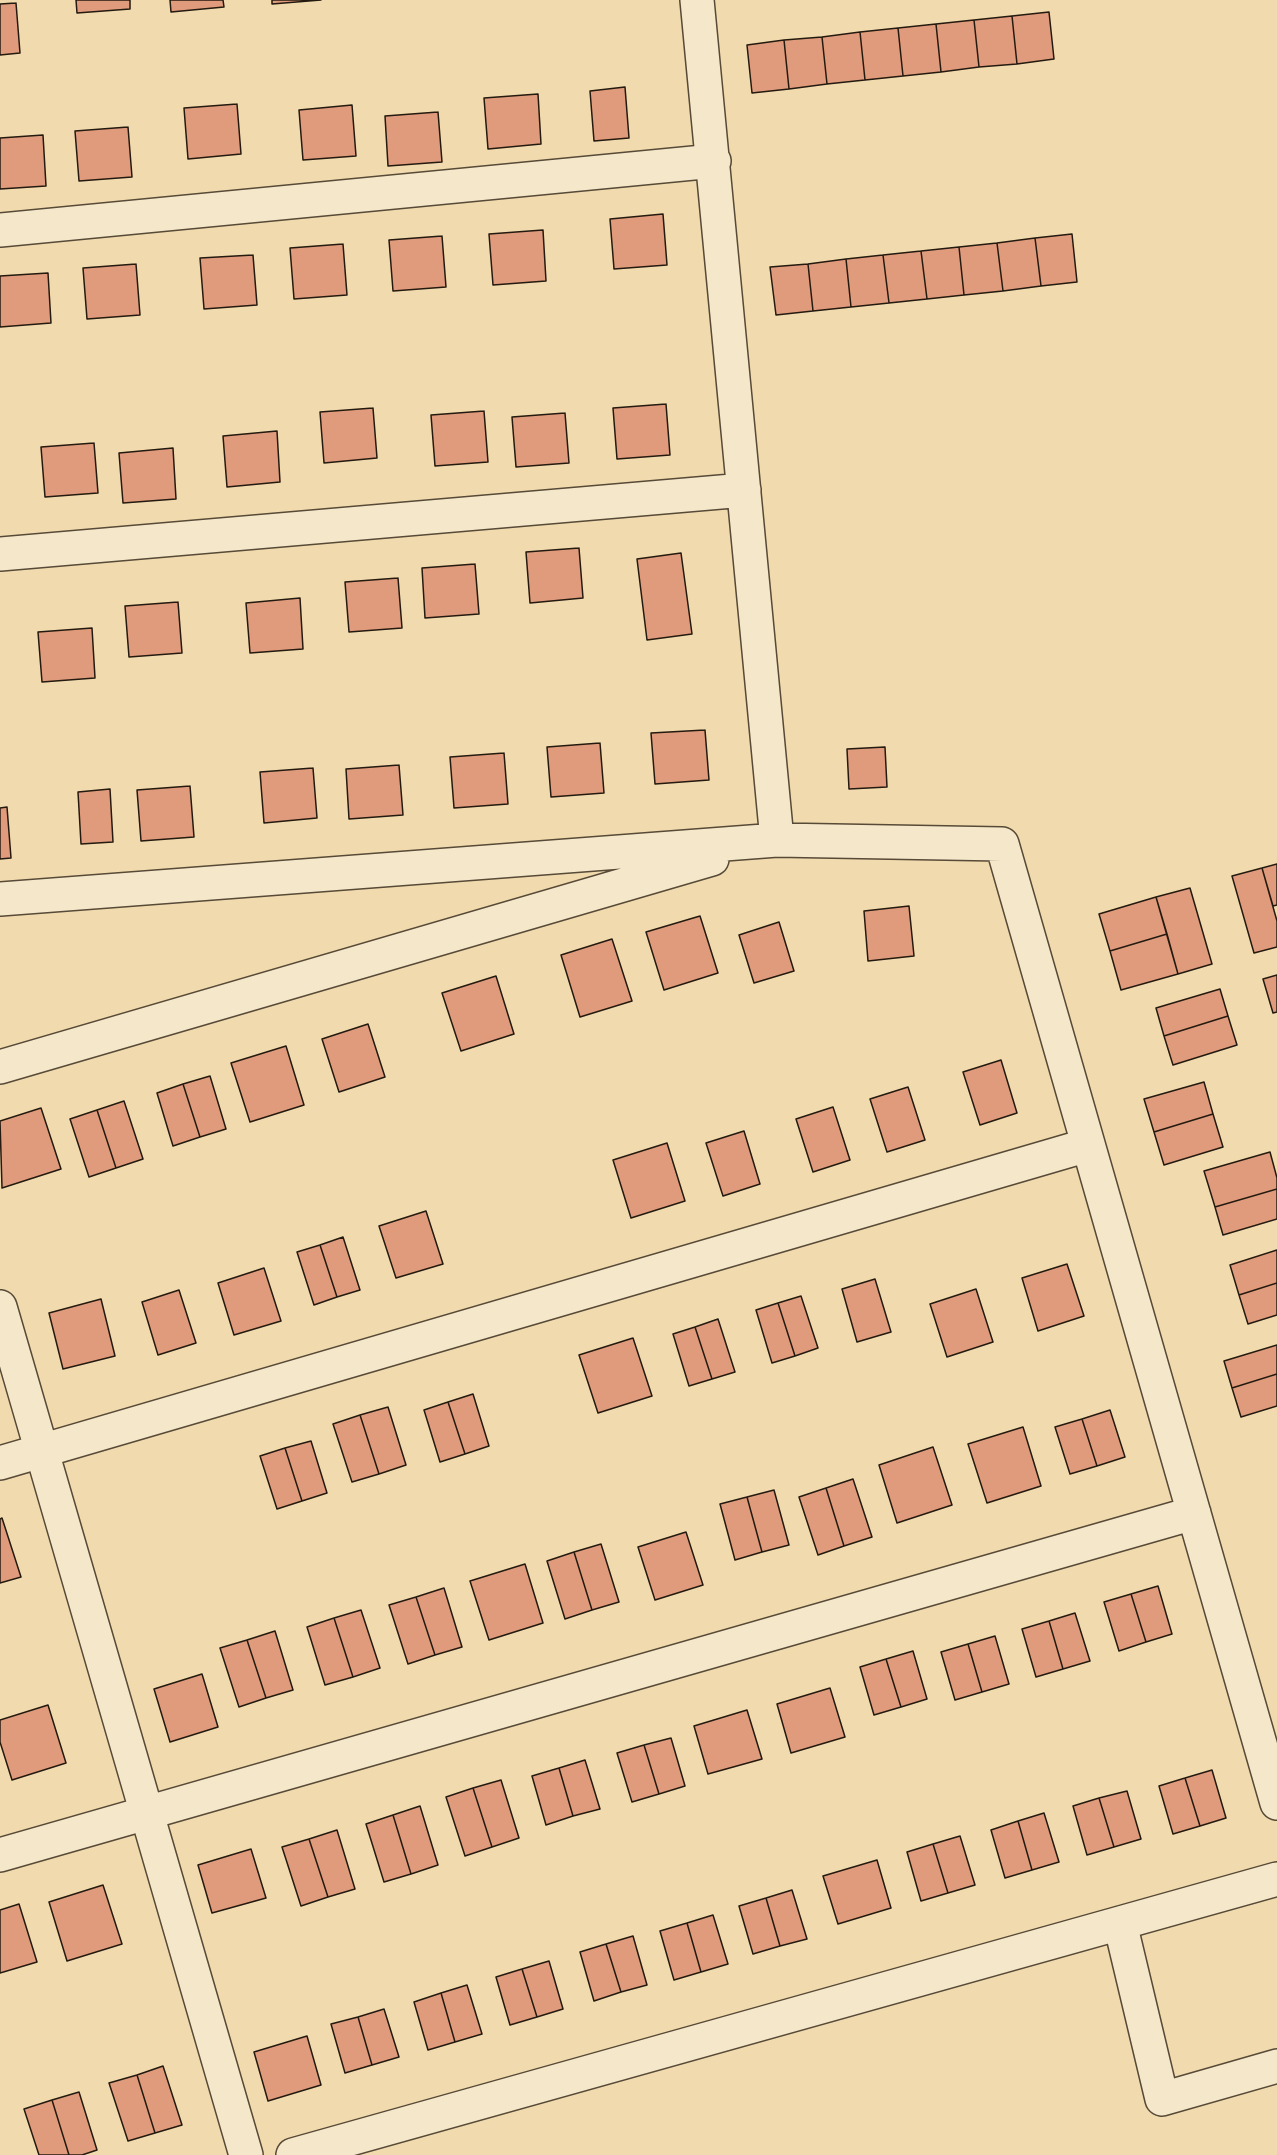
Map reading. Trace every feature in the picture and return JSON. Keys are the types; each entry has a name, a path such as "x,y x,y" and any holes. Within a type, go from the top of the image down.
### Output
{"street":[{"path":"697,0 777,840"},
{"path":"0,231 714,161"},
{"path":"0,554 744,490"},
{"path":"0,1067 777,840"},
{"path":"0,898 777,840 1002,844 1277,1803"},
{"path":"0,1463 1088,1145"},
{"path":"0,1307 246,2155"},
{"path":"0,1855 1194,1513"},
{"path":"293,2155 1277,1879"},
{"path":"1120,1923 1162,2099 1277,2066"}],"building":[{"path":"76,0 130,0 130,9 77,13"},
{"path":"170,0 223,0 224,7 171,12"},
{"path":"272,0 321,0 272,4"},
{"path":"16,3 20,53 0,55 0,4"},
{"path":"1049,12 1054,59 1017,64 1012,16"},
{"path":"1012,16 1017,64 979,67 974,20"},
{"path":"974,20 979,67 941,72 936,24"},
{"path":"936,24 941,72 903,76 898,28"},
{"path":"898,28 903,76 865,80 860,32"},
{"path":"860,32 865,80 827,84 822,37"},
{"path":"822,37 827,84 789,89 784,40"},
{"path":"784,40 789,89 752,93 747,45"},
{"path":"625,87 629,138 594,141 590,91"},
{"path":"538,94 541,144 488,149 484,98"},
{"path":"237,104 241,154 188,159 184,108"},
{"path":"352,105 356,156 303,160 299,110"},
{"path":"438,112 442,162 388,166 385,116"},
{"path":"128,127 132,177 79,181 75,131"},
{"path":"43,135 46,186 0,189 0,138"},
{"path":"663,214 667,265 614,269 610,219"},
{"path":"543,230 546,281 493,285 489,234"},
{"path":"1072,234 1077,282 1041,286 1035,238"},
{"path":"442,236 446,287 393,291 389,240"},
{"path":"1035,238 1041,286 1003,291 997,243"},
{"path":"997,243 1003,291 964,295 959,247"},
{"path":"343,244 347,295 294,299 290,248"},
{"path":"959,247 964,295 927,299 921,251"},
{"path":"921,251 927,299 889,303 883,255"},
{"path":"253,255 257,305 204,309 200,258"},
{"path":"883,255 889,303 851,307 846,259"},
{"path":"846,259 851,307 813,311 808,264"},
{"path":"136,264 140,315 87,319 83,268"},
{"path":"808,264 813,311 776,315 770,267"},
{"path":"48,273 51,323 0,327 0,276"},
{"path":"666,404 670,455 617,459 613,408"},
{"path":"373,408 377,458 324,463 320,412"},
{"path":"484,411 488,462 435,466 431,415"},
{"path":"565,413 569,463 516,467 512,417"},
{"path":"277,431 280,482 227,487 223,436"},
{"path":"94,443 98,493 45,497 41,447"},
{"path":"173,448 176,499 123,503 119,453"},
{"path":"579,548 583,598 530,603 526,552"},
{"path":"681,553 692,634 647,640 637,559"},
{"path":"475,564 479,614 425,618 422,568"},
{"path":"398,578 402,628 349,632 345,582"},
{"path":"300,598 303,649 250,653 246,603"},
{"path":"178,602 182,653 129,657 125,606"},
{"path":"92,628 95,678 42,682 38,632"},
{"path":"705,730 709,780 655,784 651,733"},
{"path":"600,743 604,793 551,797 547,747"},
{"path":"885,747 887,787 849,789 847,749"},
{"path":"504,753 508,804 454,808 450,757"},
{"path":"399,765 403,815 349,819 346,769"},
{"path":"313,768 317,818 264,823 260,772"},
{"path":"190,786 194,837 141,841 137,790"},
{"path":"110,789 113,842 81,844 78,792"},
{"path":"7,807 11,858 0,859 0,808"},
{"path":"1277,864 1277,905 1273,906 1262,868"},
{"path":"1262,868 1277,921 1277,947 1254,953 1232,876"},
{"path":"1190,888 1212,964 1178,974 1156,897"},
{"path":"1156,897 1167,934 1110,951 1099,914"},
{"path":"909,906 914,956 868,961 864,911"},
{"path":"700,916 718,973 664,990 646,932"},
{"path":"779,922 794,971 754,983 739,935"},
{"path":"1167,934 1178,974 1121,990 1110,951"},
{"path":"612,939 632,1001 580,1017 561,955"},
{"path":"1277,975 1277,1012 1273,1013 1263,979"},
{"path":"496,976 514,1034 461,1051 442,993"},
{"path":"1220,989 1228,1016 1164,1036 1156,1008"},
{"path":"1228,1016 1237,1045 1173,1065 1164,1036"},
{"path":"368,1024 385,1077 339,1092 322,1039"},
{"path":"286,1046 304,1105 250,1122 231,1063"},
{"path":"1001,1060 1017,1113 980,1125 963,1072"},
{"path":"210,1076 226,1129 200,1137 183,1084"},
{"path":"1204,1082 1213,1114 1154,1132 1144,1099"},
{"path":"183,1084 200,1137 173,1146 157,1093"},
{"path":"908,1087 925,1140 887,1152 870,1099"},
{"path":"124,1101 143,1159 116,1168 97,1110"},
{"path":"833,1107 850,1160 813,1172 796,1119"},
{"path":"41,1108 61,1169 2,1188 0,1121"},
{"path":"97,1110 116,1168 89,1177 70,1119"},
{"path":"1213,1114 1223,1147 1164,1165 1154,1132"},
{"path":"744,1131 760,1184 723,1196 706,1143"},
{"path":"667,1143 685,1201 631,1218 613,1160"},
{"path":"1270,1152 1277,1178 1277,1189 1215,1207 1204,1171"},
{"path":"1277,1189 1277,1219 1223,1235 1215,1207"},
{"path":"426,1211 443,1264 396,1278 379,1226"},
{"path":"343,1237 360,1290 337,1297 320,1245"},
{"path":"320,1245 337,1297 314,1305 297,1252"},
{"path":"1277,1250 1277,1283 1239,1295 1230,1265"},
{"path":"1067,1264 1084,1316 1038,1331 1022,1278"},
{"path":"264,1268 281,1321 234,1335 218,1283"},
{"path":"875,1279 891,1332 857,1342 842,1289"},
{"path":"1277,1283 1277,1315 1248,1324 1239,1295"},
{"path":"976,1289 993,1342 947,1357 930,1304"},
{"path":"179,1290 196,1343 158,1355 142,1302"},
{"path":"801,1296 818,1348 795,1356 778,1303"},
{"path":"101,1299 115,1356 63,1369 49,1313"},
{"path":"778,1303 795,1356 772,1363 756,1310"},
{"path":"718,1319 735,1372 712,1379 695,1327"},
{"path":"695,1327 712,1379 689,1386 673,1334"},
{"path":"633,1338 652,1396 598,1413 579,1355"},
{"path":"1277,1345 1277,1374 1232,1388 1224,1361"},
{"path":"1277,1374 1277,1406 1241,1417 1232,1388"},
{"path":"473,1394 489,1446 465,1454 448,1402"},
{"path":"448,1402 465,1454 440,1462 424,1410"},
{"path":"388,1407 406,1465 379,1474 360,1415"},
{"path":"1110,1410 1125,1457 1097,1466 1082,1419"},
{"path":"360,1415 379,1474 352,1482 333,1424"},
{"path":"1082,1419 1097,1466 1070,1474 1055,1427"},
{"path":"1023,1427 1041,1486 987,1503 968,1444"},
{"path":"311,1441 327,1493 302,1501 285,1448"},
{"path":"933,1447 952,1505 897,1523 879,1465"},
{"path":"285,1448 302,1501 277,1509 260,1456"},
{"path":"853,1479 872,1537 844,1546 826,1488"},
{"path":"826,1488 844,1546 818,1555 799,1497"},
{"path":"774,1490 789,1545 762,1552 747,1497"},
{"path":"747,1497 762,1552 735,1560 720,1504"},
{"path":"2,1518 21,1577 0,1583 0,1519"},
{"path":"686,1532 703,1585 655,1600 638,1547"},
{"path":"601,1544 619,1602 592,1610 574,1552"},
{"path":"574,1552 592,1610 565,1619 547,1561"},
{"path":"525,1564 543,1623 489,1640 470,1581"},
{"path":"1158,1586 1172,1634 1146,1642 1131,1594"},
{"path":"444,1588 462,1647 435,1655 416,1597"},
{"path":"1131,1594 1146,1642 1119,1651 1104,1602"},
{"path":"416,1597 435,1655 408,1664 389,1605"},
{"path":"361,1610 380,1668 353,1677 334,1618"},
{"path":"1075,1613 1090,1661 1063,1669 1049,1621"},
{"path":"334,1618 353,1677 325,1685 307,1627"},
{"path":"1049,1621 1063,1669 1036,1677 1022,1629"},
{"path":"275,1631 293,1690 266,1698 247,1640"},
{"path":"995,1636 1009,1684 982,1692 968,1644"},
{"path":"247,1640 266,1698 239,1707 220,1648"},
{"path":"968,1644 982,1692 955,1700 941,1652"},
{"path":"913,1651 927,1699 901,1707 886,1659"},
{"path":"886,1659 901,1707 874,1715 860,1667"},
{"path":"202,1674 218,1727 170,1742 154,1689"},
{"path":"830,1688 845,1737 791,1753 777,1704"},
{"path":"48,1705 66,1763 12,1780 0,1742 0,1720"},
{"path":"747,1710 762,1759 708,1774 694,1726"},
{"path":"671,1738 685,1786 659,1794 644,1745"},
{"path":"644,1745 659,1794 632,1802 617,1753"},
{"path":"585,1760 600,1809 573,1816 559,1768"},
{"path":"559,1768 573,1816 546,1825 532,1776"},
{"path":"1212,1770 1226,1818 1200,1826 1185,1778"},
{"path":"1185,1778 1200,1826 1173,1834 1159,1786"},
{"path":"501,1780 519,1838 492,1847 473,1788"},
{"path":"473,1788 492,1847 465,1856 446,1797"},
{"path":"1127,1791 1141,1839 1114,1847 1099,1798"},
{"path":"1099,1798 1114,1847 1087,1855 1073,1806"},
{"path":"420,1806 438,1865 411,1874 393,1815"},
{"path":"1044,1813 1059,1862 1032,1870 1018,1821"},
{"path":"393,1815 411,1874 384,1882 366,1824"},
{"path":"1018,1821 1032,1870 1005,1878 991,1830"},
{"path":"337,1830 355,1889 328,1897 309,1839"},
{"path":"960,1836 975,1885 948,1893 933,1844"},
{"path":"309,1839 328,1897 301,1906 282,1847"},
{"path":"933,1844 948,1893 921,1901 907,1852"},
{"path":"251,1849 266,1898 212,1913 198,1865"},
{"path":"877,1860 891,1908 838,1924 823,1876"},
{"path":"103,1885 122,1944 67,1961 49,1902"},
{"path":"792,1890 807,1939 780,1946 766,1898"},
{"path":"766,1898 780,1946 753,1954 739,1906"},
{"path":"19,1904 37,1962 0,1973 0,1910"},
{"path":"713,1915 728,1964 701,1972 687,1923"},
{"path":"687,1923 701,1972 674,1980 660,1931"},
{"path":"633,1936 647,1985 621,1992 606,1944"},
{"path":"606,1944 621,1992 594,2001 580,1952"},
{"path":"549,1961 563,2009 537,2017 522,1969"},
{"path":"522,1969 537,2017 510,2025 496,1977"},
{"path":"467,1985 482,2034 455,2042 441,1993"},
{"path":"441,1993 455,2042 428,2050 414,2002"},
{"path":"384,2009 399,2057 372,2065 358,2017"},
{"path":"358,2017 372,2065 345,2073 331,2024"},
{"path":"307,2036 321,2085 268,2101 254,2052"},
{"path":"163,2066 182,2125 155,2133 137,2075"},
{"path":"137,2075 155,2133 128,2141 109,2083"},
{"path":"79,2092 97,2150 82,2155 69,2155 52,2100"},
{"path":"52,2100 69,2155 39,2155 24,2109"}]}
